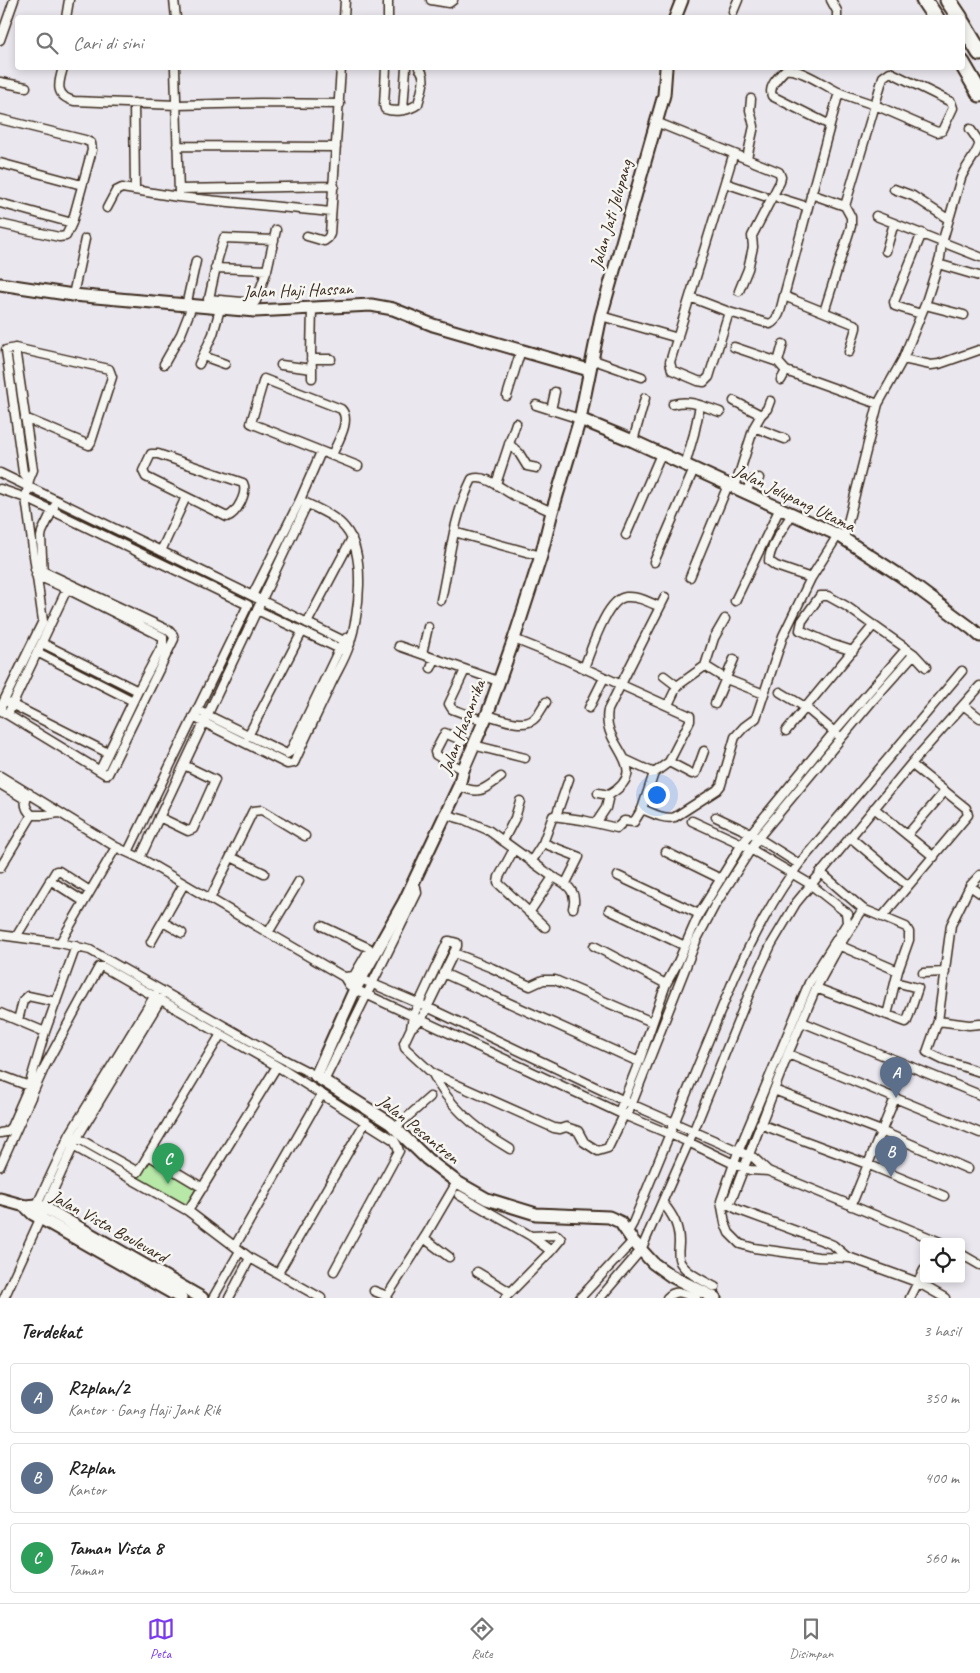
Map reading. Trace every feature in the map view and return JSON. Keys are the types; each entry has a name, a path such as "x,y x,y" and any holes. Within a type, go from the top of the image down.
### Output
{"highway":[{"path":"924,0 934,15"},
{"path":"948,0 958,15"},
{"path":"965,28 980,54"},
{"path":"965,68 980,94"}],"street":[{"path":"0,40 14,0"},
{"path":"66,15 69,0"},
{"path":"174,0 176,15"},
{"path":"344,15 345,0"},
{"path":"388,0 388,15"},
{"path":"431,0 449,2 453,0"},
{"path":"676,15 682,0"},
{"path":"733,12 738,0"},
{"path":"831,0 837,10 837,15"},
{"path":"63,70 59,89 61,95 74,101 176,105 261,102 340,104"},
{"path":"175,70 180,189 178,198"},
{"path":"307,236 324,241 330,234 341,70"},
{"path":"386,70 385,109 392,111 412,108 418,104 424,76 422,70"},
{"path":"403,110 406,70"},
{"name":"Jalan Jati Jelupang","path":"590,365 601,316 664,95 666,70"},
{"path":"785,70 771,91 772,96 830,125"},
{"path":"792,70 839,92 875,105 937,132 942,131 953,108 951,102 890,72 883,77 875,105 845,206"},
{"path":"0,82 26,87"},
{"path":"690,297 729,312 770,324 775,321 784,296 839,92"},
{"path":"747,158 754,126 750,110 751,99"},
{"path":"134,103 135,190"},
{"path":"0,119 90,143 92,150 68,234 64,237 0,224"},
{"path":"656,122 702,142 774,168 779,172 780,182 752,236 753,247 748,269 739,290"},
{"path":"642,809 653,814 672,818 717,790 724,779 736,737 744,727 756,718 783,636 811,578 841,537 878,404 903,360 925,305 938,264 948,219 963,172 978,150 979,141 970,129"},
{"path":"177,146 336,147"},
{"path":"729,312 709,377 704,382 698,381 672,370 670,362 732,159"},
{"path":"0,163 82,185"},
{"path":"725,183 764,196"},
{"path":"180,189 334,186"},
{"path":"107,208 119,189 178,198 331,212"},
{"path":"894,189 912,196 948,219"},
{"path":"811,194 845,206 851,217 851,226 824,312"},
{"path":"779,198 808,207"},
{"path":"0,203 72,223"},
{"path":"876,216 980,257"},
{"path":"886,252 894,223"},
{"path":"274,240 224,238 208,303 254,303 258,297 267,270 274,240 276,230"},
{"path":"921,314 895,306 894,302 922,233"},
{"path":"73,295 85,239"},
{"path":"164,364 181,334 189,306 196,261"},
{"path":"938,264 979,276"},
{"path":"216,268 267,270"},
{"name":"Jalan Haji Hassan","path":"0,284 73,295 189,306 208,303 220,309 255,311 370,305 383,306 439,327 521,350 590,365"},
{"path":"784,296 856,325 849,352"},
{"path":"925,305 964,315"},
{"path":"282,365 312,374 312,308"},
{"path":"199,364 213,334 220,309"},
{"path":"601,316 678,338"},
{"path":"778,362 783,344"},
{"path":"734,347 778,362 786,370 878,404"},
{"path":"15,348 33,470 28,483 26,498 39,573 43,621 0,710 108,774 173,641 173,635 168,630 39,573"},
{"path":"25,418 89,445 112,377 109,369 15,348 6,350 23,472 28,483"},
{"path":"507,396 521,350"},
{"path":"903,360 931,365 939,364 979,350"},
{"path":"203,356 225,364"},
{"path":"311,359 331,359"},
{"path":"590,365 642,377"},
{"name":"Jalan Hasanrika","path":"321,1077 356,982 413,883 444,814 459,786 468,743 485,718 514,639 541,556 580,418 590,365"},
{"path":"781,380 786,370"},
{"path":"332,455 346,418 344,412 312,397 264,379 251,423 358,466"},
{"path":"551,410 555,392"},
{"path":"633,441 645,398"},
{"path":"734,401 761,415"},
{"path":"690,577 732,486 754,427 767,409 770,401"},
{"path":"673,404 688,402 720,412"},
{"path":"536,405 580,418"},
{"path":"654,562 690,467 700,406"},
{"name":"Jalan Jelupang Utama","path":"580,418 746,492 841,537 900,576 976,632"},
{"path":"496,484 516,423"},
{"path":"754,427 785,439"},
{"path":"509,444 519,452 527,466 537,468"},
{"path":"140,858 262,600 304,502 321,452"},
{"path":"151,454 158,454 244,484 245,486 240,503 229,516 186,497 143,474 144,467 151,454"},
{"path":"626,535 662,454"},
{"path":"0,473 28,483 58,502 161,550 346,643"},
{"path":"442,600 454,532 465,491 472,479 479,478 496,484 513,495 552,512"},
{"path":"746,492 752,480 759,478"},
{"path":"0,489 52,510 248,605 128,852"},
{"path":"161,550 186,497"},
{"path":"39,573 41,538 52,510 58,502"},
{"path":"290,765 294,763 351,634 360,592 358,560 352,538 338,521 304,502"},
{"path":"252,596 304,502"},
{"path":"735,601 780,508"},
{"path":"792,514 777,539 769,561 776,566 811,578"},
{"path":"454,532 541,556"},
{"path":"306,622 352,538"},
{"path":"39,573 163,637 173,635"},
{"path":"204,584 209,574"},
{"path":"8,714 67,588"},
{"path":"853,651 831,644 800,630 802,621 820,596 828,596 846,606 914,654 926,667"},
{"path":"584,668 600,628 611,606 618,599 634,597 660,606"},
{"path":"598,793 609,794 621,787 626,781 628,773 626,760 615,744 606,718 620,684 665,597"},
{"path":"257,610 343,651"},
{"path":"668,705 678,686 705,666 714,638 725,620"},
{"path":"786,731 873,626"},
{"path":"422,654 428,627"},
{"path":"248,736 302,632"},
{"path":"100,770 163,644 163,637"},
{"path":"514,639 668,705 687,714 691,718 678,749 669,762 654,774 642,809 634,822 624,821 617,828 556,816"},
{"path":"42,643 138,691"},
{"path":"399,646 498,681"},
{"path":"411,1028 421,1020 457,944 449,941 413,1016 411,1028 404,1043 405,1048 433,1074 554,1128 566,1127 578,1131 584,1142 598,1151 608,1148 623,1115 682,963 685,946 699,914 742,844 834,732 906,649"},
{"path":"287,754 290,752 343,651"},
{"path":"38,652 133,701"},
{"path":"628,1102 652,1022 666,984 696,941 758,838 873,700 914,654"},
{"path":"430,668 435,659"},
{"path":"715,704 734,659"},
{"path":"705,666 726,678 764,694"},
{"path":"465,670 449,704 452,709 485,718 518,723 534,720 546,702"},
{"path":"580,1298 617,1258 630,1236 633,1223 677,1123 735,976 754,937 795,875 799,864 962,671"},
{"path":"664,676 678,686"},
{"path":"588,708 604,678"},
{"path":"600,1298 628,1268 641,1250 663,1203 686,1141 753,984 771,945 808,883 820,872 980,686"},
{"path":"780,692 805,707 842,738"},
{"path":"5,700 108,754"},
{"path":"963,705 980,718"},
{"path":"195,714 287,754 290,765"},
{"path":"206,719 290,765"},
{"path":"463,770 436,755 435,752 445,733 468,743 525,758"},
{"path":"669,762 692,774 696,773 704,750"},
{"path":"626,760 654,774"},
{"path":"882,918 968,815 966,808 911,764"},
{"path":"159,818 188,831 193,829 215,780 184,765"},
{"path":"0,776 27,796"},
{"path":"459,786 471,791 478,791 488,787 501,777"},
{"path":"531,862 543,843 553,816 556,816 569,779"},
{"path":"0,784 27,796 116,847 140,858 356,982 418,1004 628,1102 691,1129 754,1158 768,1171"},
{"path":"907,835 945,791"},
{"path":"596,824 606,808 609,794"},
{"path":"27,796 26,807 32,815"},
{"path":"503,841 515,818 520,801"},
{"path":"874,808 934,856"},
{"path":"210,899 253,811 262,810 305,836"},
{"path":"32,815 59,813"},
{"path":"444,814 465,820 488,830 553,877 566,882 574,894 575,902 573,908"},
{"path":"0,868 32,815"},
{"path":"716,817 758,838 799,864"},
{"path":"692,821 751,849 808,883 846,912 857,918"},
{"path":"850,837 908,886"},
{"path":"543,843 579,857 566,882"},
{"path":"60,943 116,847"},
{"path":"514,849 498,882 545,927"},
{"path":"666,852 720,879"},
{"path":"231,857 264,873"},
{"path":"16,937 56,871 59,871 90,891"},
{"path":"820,872 863,909 906,927 909,932 887,1015"},
{"path":"980,875 970,886 951,925 938,1021 927,1049 928,1054 980,1072"},
{"path":"618,876 699,914"},
{"path":"529,913 553,877"},
{"path":"50,880 84,901"},
{"path":"268,933 299,881"},
{"path":"151,942 184,884"},
{"path":"970,886 980,893"},
{"path":"863,909 847,928 809,983 790,1040 738,1152 724,1204 725,1223 729,1233 740,1244 754,1248 818,1257 846,1257 918,1282 946,1298"},
{"path":"609,910 685,946"},
{"path":"846,912 847,928"},
{"path":"163,922 182,933"},
{"path":"322,926 369,948 370,950 356,982"},
{"name":"Jalan Pesantren","path":"0,935 60,943 80,948 277,1056 321,1077 395,1128 427,1159 457,1182 487,1199 536,1214 609,1217 620,1222 641,1250 671,1276 715,1293"},
{"path":"836,944 898,971"},
{"path":"724,1204 748,1156 788,1054 790,1040 802,1022 836,944"},
{"path":"594,946 666,984"},
{"path":"0,1133 6,1132 11,1127 30,1086 45,1032 80,948"},
{"path":"454,953 530,986 543,980 555,980 652,1022"},
{"path":"0,1166 45,1066 99,967 103,967 277,1066 366,1121 394,1140 398,1145 399,1151 334,1270"},
{"path":"923,972 945,972"},
{"path":"443,973 640,1062"},
{"path":"356,982 367,994 623,1115 686,1141 743,1168 768,1171 930,1238"},
{"path":"356,982 367,994"},
{"path":"816,988 907,1021 918,990 917,988 895,982"},
{"path":"321,1077 367,994"},
{"path":"18,1020 23,1001 28,996 56,1002"},
{"path":"70,1144 70,1134 158,997"},
{"path":"4,1298 36,1210 70,1144 78,1138 158,997"},
{"path":"0,1013 45,1032"},
{"path":"938,1021 969,1026 980,1024"},
{"path":"802,1022 980,1095"},
{"path":"70,1134 136,1172 221,1034"},
{"path":"788,1054 980,1132"},
{"path":"188,1211 277,1066"},
{"path":"0,1074 30,1086"},
{"path":"433,1074 441,1090 474,1126 510,1150"},
{"path":"774,1090 880,1131 968,1169"},
{"path":"213,1298 322,1094"},
{"path":"395,1128 430,1097"},
{"path":"851,1206 895,1098"},
{"path":"278,1274 366,1121"},
{"path":"760,1124 867,1164 944,1196"},
{"path":"70,1144 188,1211 250,1258 321,1298"},
{"path":"148,1155 203,1188"},
{"path":"374,1292 387,1296 457,1182"},
{"path":"458,1195 531,1236 551,1251"},
{"path":"0,1199 36,1210"},
{"path":"663,1203 673,1216 678,1231 678,1258 681,1264 715,1293"},
{"path":"724,1204 833,1245 846,1257"},
{"name":"Jalan Vista Boulevard","path":"36,1210 180,1298"},
{"name":"Jalan Vista Boulevard","path":"36,1210 202,1298"},
{"path":"477,1272 507,1295 560,1240 559,1235 531,1236"},
{"path":"424,1238 449,1257"},
{"path":"965,1256 980,1265"},
{"path":"229,1298 250,1258"},
{"path":"617,1258 628,1268"},
{"path":"910,1298 920,1278"},
{"path":"0,1284 9,1286"},
{"path":"667,1298 677,1292 696,1298"}],"green space":[{"path":"148,1155 203,1188 188,1211 133,1180"}],"place":[{"name":"R2plan/2","path":"896,1098"},
{"name":"R2plan","path":"891,1177"},
{"name":"Taman Vista 8","path":"168,1184"}]}
